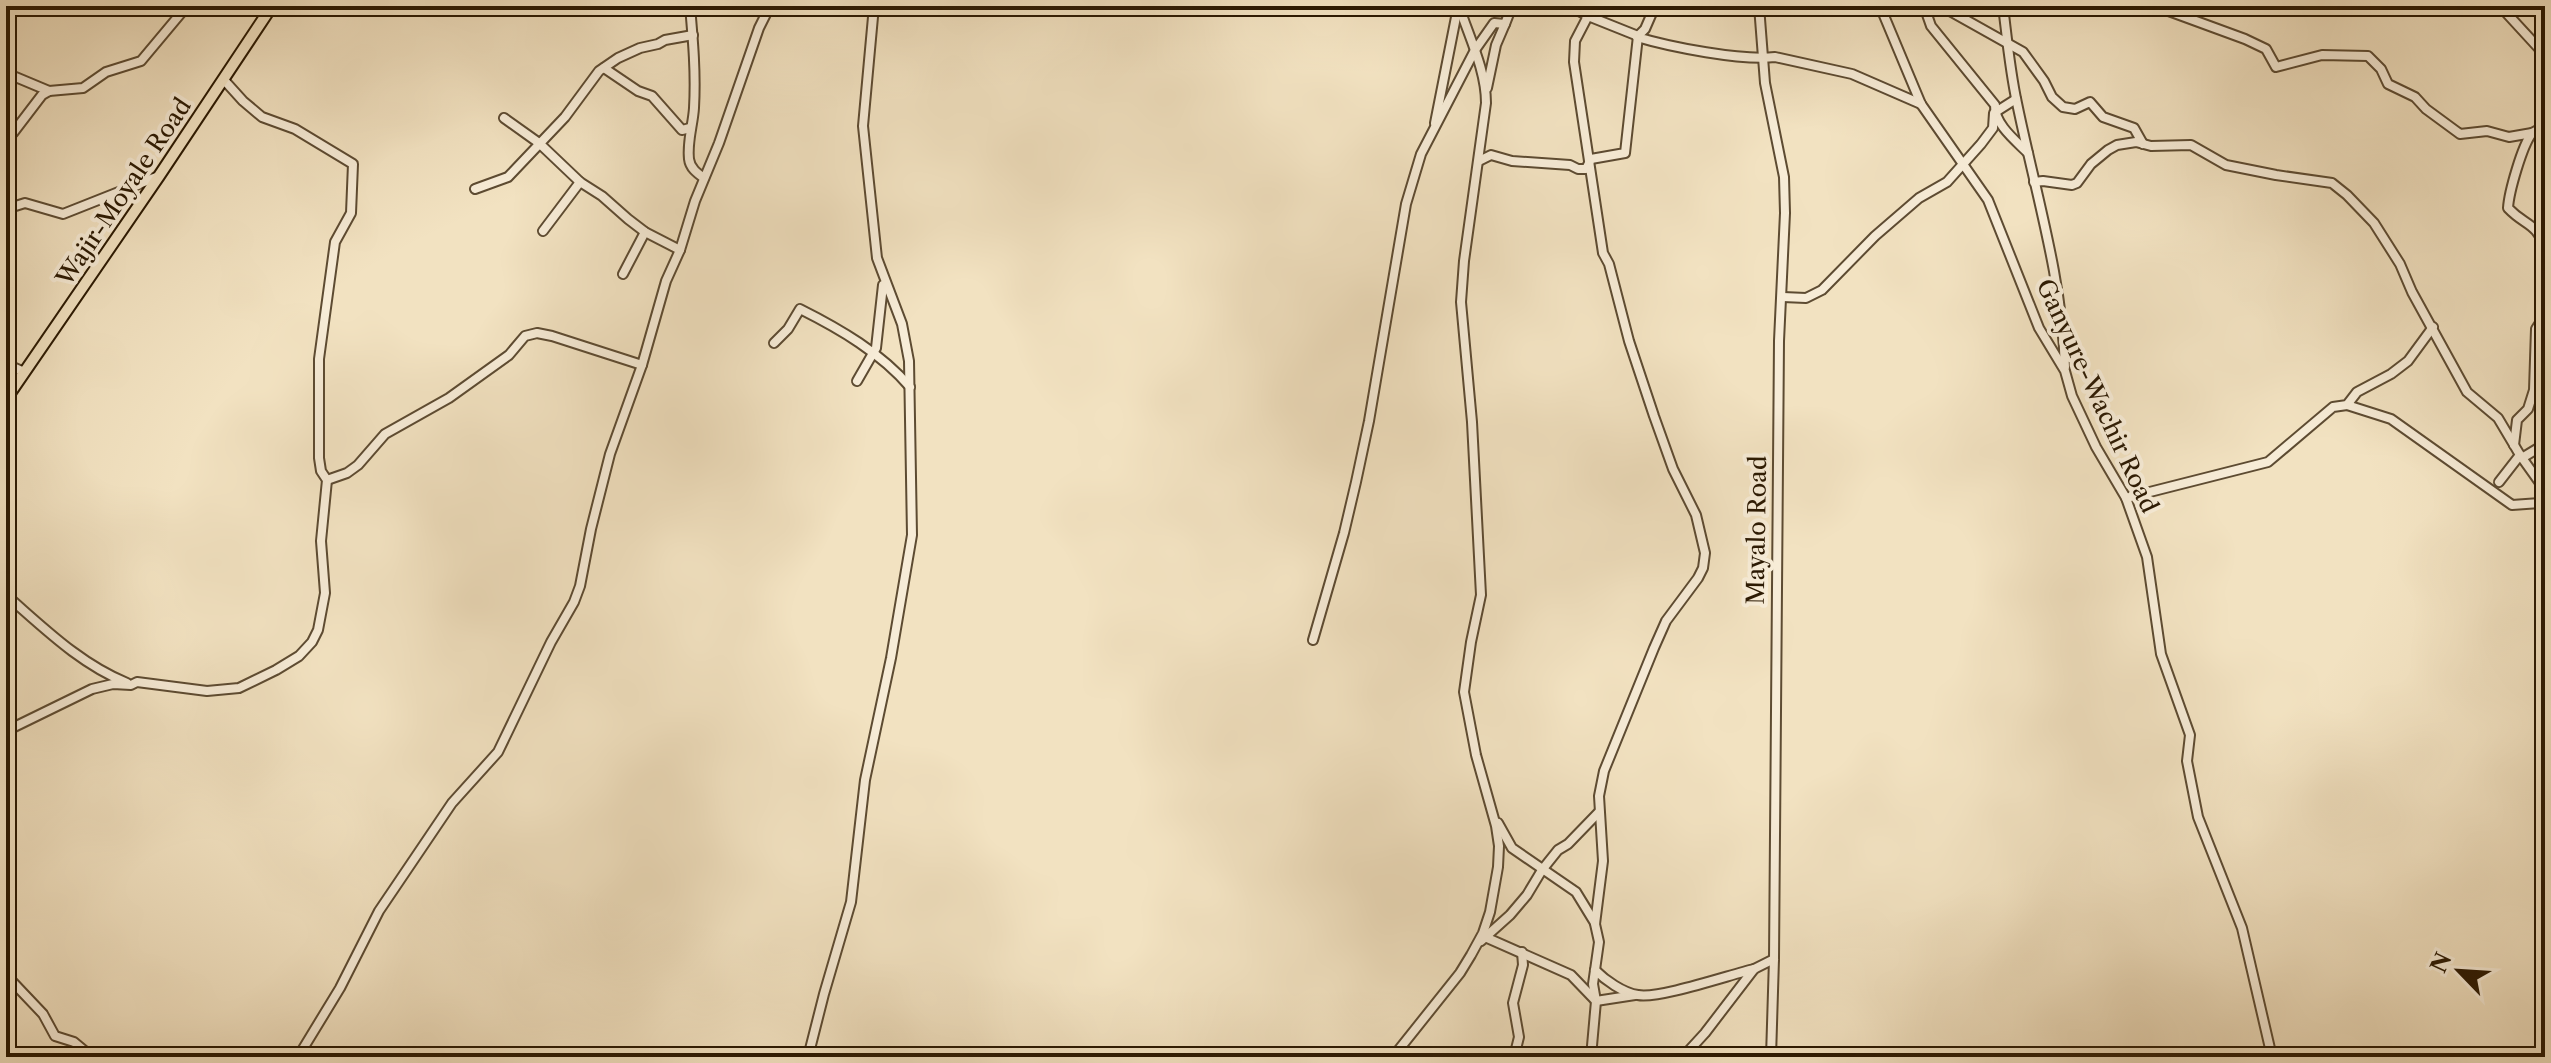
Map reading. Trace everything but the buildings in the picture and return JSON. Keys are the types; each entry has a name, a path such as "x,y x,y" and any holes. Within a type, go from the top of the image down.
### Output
{"main road":[{"name":"Wajir-Moyale Road","path":"6,399 272,6"}],"street":[{"path":"6,136 13,133 42,95 49,91 83,88 106,72 141,61 187,6"},
{"path":"593,6 625,6"},
{"path":"690,6 694,111 689,161 704,178"},
{"path":"298,1057 340,988 379,911 452,803 498,752 551,642 574,602 610,454 642,365 666,281 680,250 759,28 770,6"},
{"path":"808,1057 851,902 865,780 891,658 909,556 912,520 907,345 884,281 875,243 863,126 874,6"},
{"path":"1459,6 1486,92"},
{"path":"1435,130 1459,6"},
{"path":"1393,1057 1460,973 1477,944 1490,912 1498,867 1499,846 1464,692 1481,595 1472,422 1461,302 1486,92 1496,45 1512,6"},
{"path":"1570,6 1637,37 1699,50 1775,57 1852,74 1921,104"},
{"path":"1591,159 1625,153 1637,37 1645,29 1655,6"},
{"name":"Mayalo Road","path":"1759,6 1765,83 1784,177 1785,213 1779,341 1771,1057"},
{"name":"Ganyure-Wachir Road","path":"1880,6 1921,104 1988,200 2039,328 2065,371 2072,396 2096,447 2126,498 2147,557 2161,654 2190,735 2187,761 2198,817 2242,928 2272,1057"},
{"path":"1783,297 1806,298 1822,290 1875,236 1919,198 1947,182 1993,128 1995,105 1931,26 1924,6"},
{"path":"1941,6 2023,52 2052,97 2063,107 2075,109 2090,102 2103,117 2134,128 2143,144"},
{"path":"1958,15 1976,6"},
{"path":"2003,6 2016,99 2054,266 2063,323 2065,371"},
{"path":"2117,6 2120,10 2146,6"},
{"path":"2155,6 2266,49 2276,67 2322,55 2368,56 2381,69 2388,84 2415,97 2460,134 2487,131 2509,137 2532,133 2545,126"},
{"path":"2500,6 2545,55"},
{"path":"1588,16 1575,41 1575,74 1591,159 1603,253 1609,264 1629,341 1654,416 1673,469 1696,515 1705,553 1698,578 1666,621 1604,771 1599,796 1603,861 1595,924"},
{"path":"1313,640 1344,533 1359,467 1406,204 1421,154 1475,50 1494,23 1505,24"},
{"path":"475,189 508,177 565,117 604,68 618,58 665,40 693,35"},
{"path":"604,68 638,91 652,96 682,130 690,128"},
{"path":"6,73 49,91"},
{"path":"6,731 92,689 113,684 131,685 137,682 207,691 239,688 299,656 318,630 325,593 321,541 327,480 321,471 319,458 319,359 335,242 351,213 353,164 295,129 262,117 224,80"},
{"path":"1994,113 2016,99"},
{"path":"1994,113 2028,154"},
{"path":"504,118 539,143 580,182 645,232 680,250"},
{"path":"2532,133 2524,143 2508,208 2537,229 2545,249"},
{"path":"2034,182 2072,185 2108,150 2136,142 2191,145 2226,165 2332,183 2374,223 2400,264 2467,392 2498,418 2545,490"},
{"path":"1479,161 1491,155 1512,161 1586,169 1591,159"},
{"path":"6,209 25,203 63,214 159,176"},
{"path":"543,231 580,182"},
{"path":"623,274 645,232"},
{"path":"857,381 876,348 884,281"},
{"path":"774,343 788,329 800,309 834,326 873,353 897,372 910,388"},
{"path":"2514,446 2517,420 2528,409 2534,390 2536,329 2545,315"},
{"path":"2347,405 2357,392 2408,361 2433,327"},
{"path":"327,480 347,473 385,434 449,398 509,355 525,336 537,333 552,336 642,365"},
{"path":"6,364 24,372"},
{"path":"2126,498 2268,462 2333,407 2347,405 2391,419 2512,505 2545,500"},
{"path":"2499,482 2521,457 2545,444"},
{"path":"6,595 76,656 131,685"},
{"path":"1489,808 1512,848 1576,892 1595,924 1599,942 1593,984 1596,1001 1591,1057"},
{"path":"1477,944 1527,895 1558,850 1599,812"},
{"path":"1485,937 1571,975 1596,1001"},
{"path":"1514,1057 1519,1037 1513,1003 1523,965 1522,952"},
{"path":"1596,1001 1636,995 1655,996 1754,969 1774,959"},
{"path":"1683,1057 1754,969"},
{"path":"1595,970 1603,979 1636,995"},
{"path":"6,975 43,1014 55,1036 74,1042 92,1057"}]}
